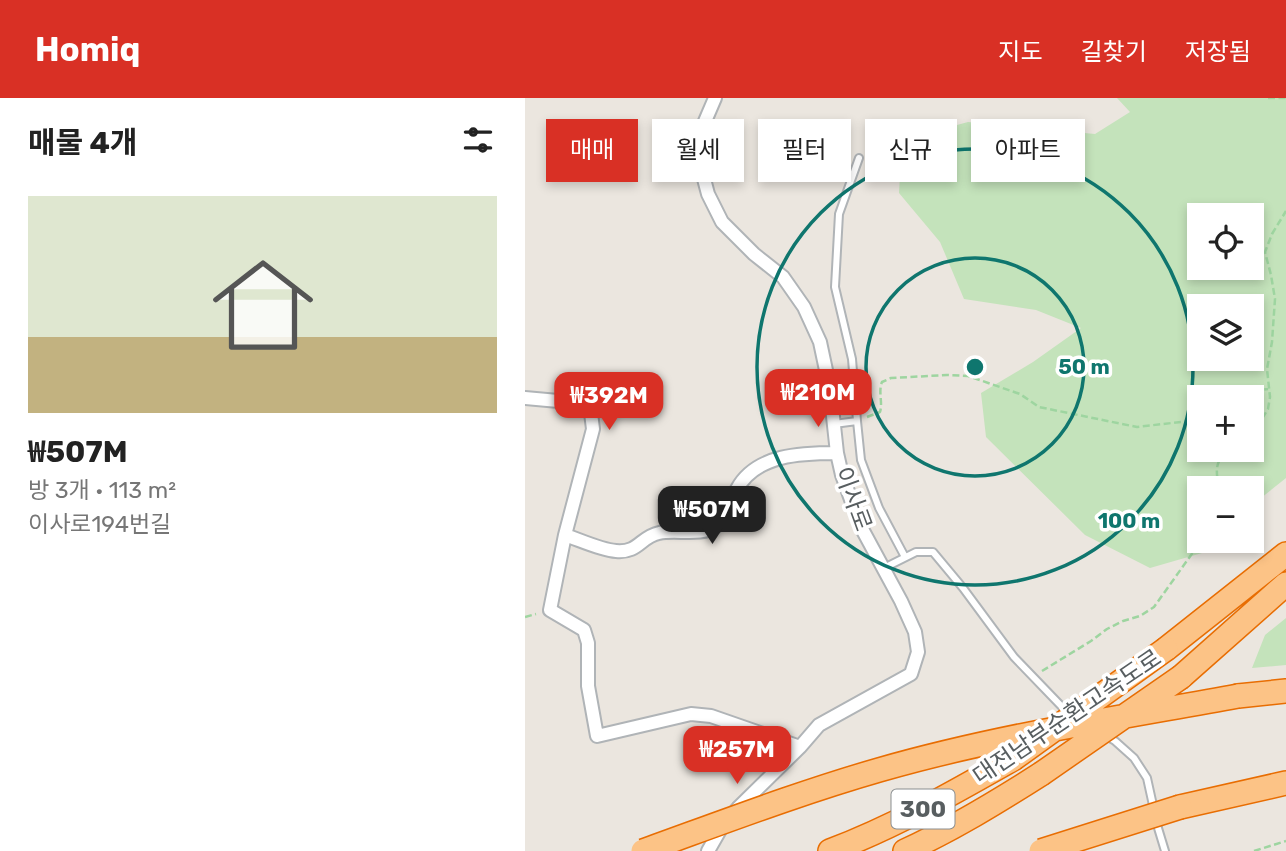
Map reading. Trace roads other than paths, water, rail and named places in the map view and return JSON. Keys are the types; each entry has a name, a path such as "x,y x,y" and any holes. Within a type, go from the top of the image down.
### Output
{"highway":[{"name":"대전남부순환고속도로","path":"830,851 921,810 1013,759 1166,649 1286,554"},
{"name":"대전남부순환고속도로","path":"905,851 984,810 1181,677 1286,584"},
{"path":"643,851 785,800 879,770 1028,734 1238,696 1286,691"},
{"path":"1041,851 1180,807 1286,783"}],"street":[{"name":"이사로","path":"708,851 720,830 738,808 800,747 818,725 911,674 918,652 915,632 861,527 842,475 830,389 820,342 804,307 783,277 754,254 722,222 708,194 699,160 700,133 715,98"},
{"path":"525,398 580,403 591,413 593,429 565,535 550,610 584,630 589,643 588,686 597,736 691,714 711,716 800,747"},
{"path":"565,535 615,551 631,551 657,533 706,531 723,520 738,487 764,463 781,457 837,453"}],"lane":[{"path":"859,158 839,214 835,287 852,359 861,460 879,508 905,557"},
{"path":"834,424 857,420"},
{"path":"884,568 916,552 933,552 1014,657 1066,711 1115,741 1134,758 1147,778 1157,828 1165,851"}]}
